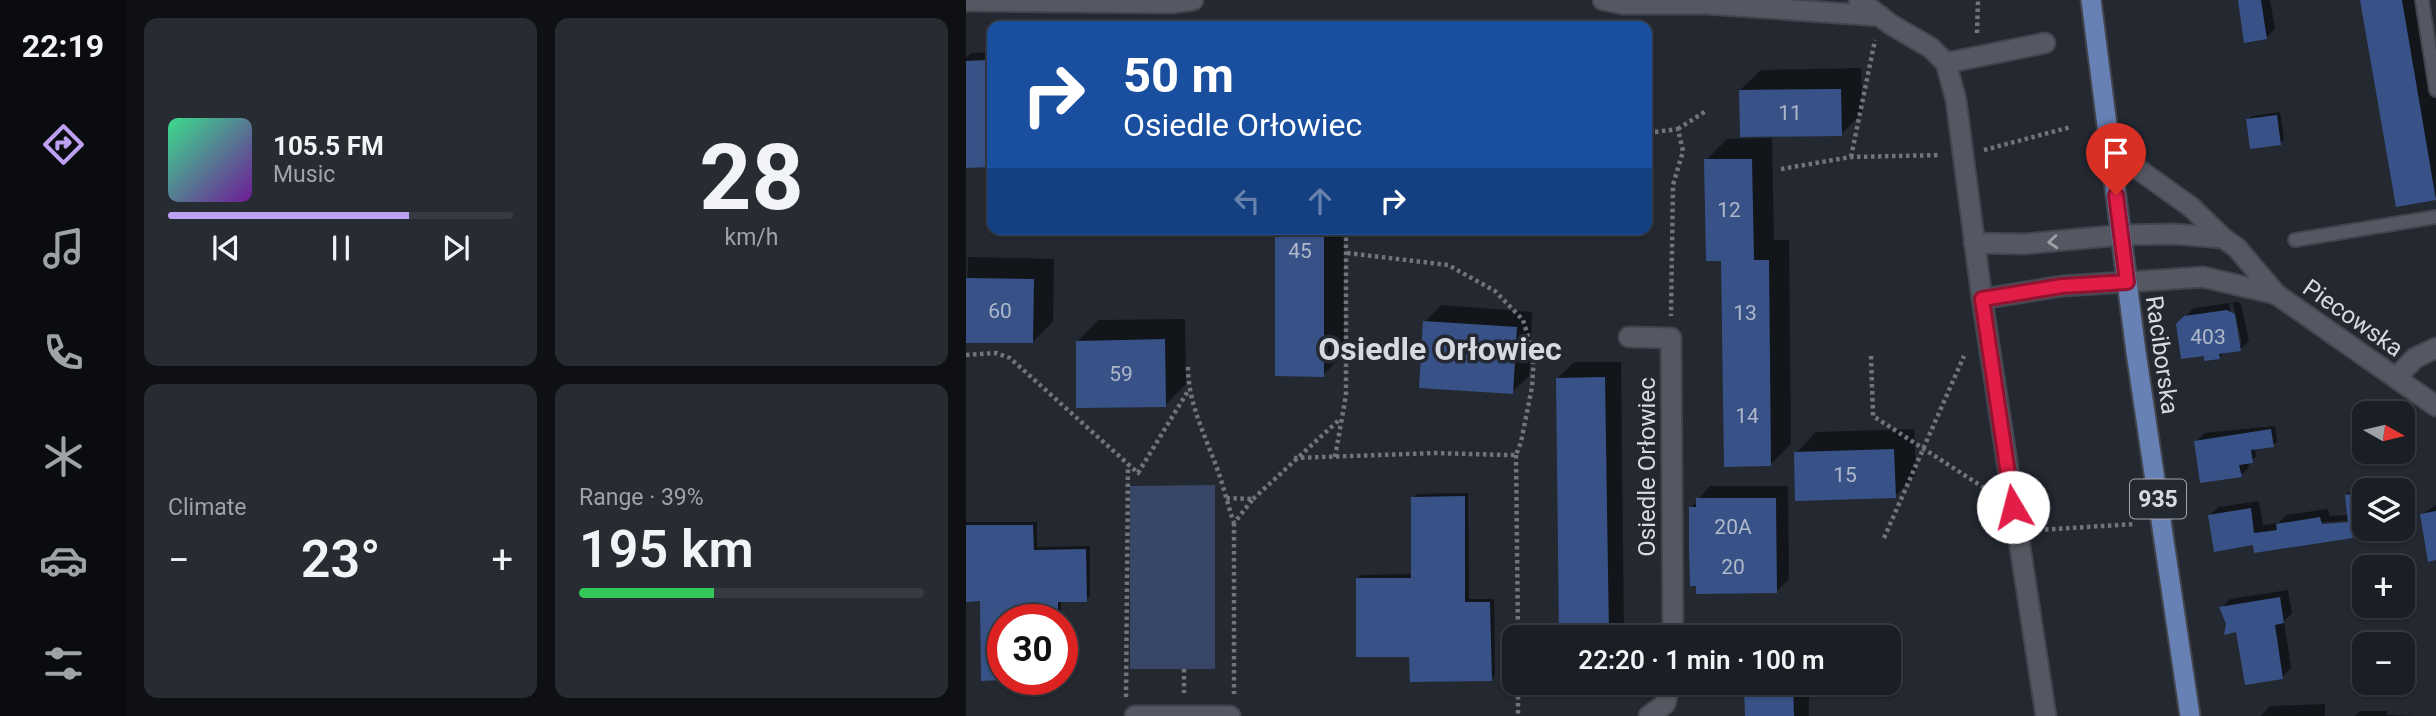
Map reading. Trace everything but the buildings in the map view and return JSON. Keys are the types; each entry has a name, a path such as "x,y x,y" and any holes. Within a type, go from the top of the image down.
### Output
{"main road":[{"name":"Raciborska","path":"2091,0 2127,282 2190,716"}],"street":[{"path":"966,1 1193,0"},
{"path":"1603,0 1663,6 1707,2 1880,16"},
{"path":"1859,0 1931,48 1946,63 1956,100 2016,533 2046,716"},
{"path":"1946,63 2045,43"},
{"name":"Piecowska","path":"2110,149 2191,207 2237,248 2276,294 2436,406"},
{"path":"1974,243 2024,244 2121,235 2174,234 2223,238"},
{"name":"Piecowska","path":"2127,282 2203,277 2276,294"},
{"path":"1982,299 2062,286 2127,282"},
{"path":"1629,337 1671,338"},
{"name":"Osiedle Orłowiec","path":"1671,338 1673,625"},
{"path":"2396,378 2415,358 2436,348"},
{"path":"1649,716 1665,704 1667,695"},
{"path":"1131,709 1232,709"}],"lane":[{"path":"2422,0 2436,90"},
{"path":"2295,240 2436,217"}],"path":[{"path":"1977,58 1978,0"},
{"path":"1851,157 1880,16"},
{"path":"1655,132 1678,129 1706,111"},
{"path":"1782,169 1851,157 1962,155 2071,127"},
{"path":"1671,338 1673,185 1683,151 1678,129"},
{"path":"1335,457 1346,395 1346,235"},
{"path":"1347,253 1448,265 1495,291 1523,320 1534,356 1532,387 1516,454 1518,625"},
{"path":"966,355 996,353 1010,358 1138,473 1188,391"},
{"path":"1871,356 1873,416 2013,507"},
{"path":"1884,538 1964,356"},
{"path":"1188,367 1188,391 1220,475 1234,523 1232,709"},
{"path":"1234,523 1253,499 1294,458 1340,418"},
{"path":"1294,458 1434,453 1516,454"},
{"path":"1128,464 1131,709"},
{"path":"1225,498 1253,499"},
{"path":"2016,533 2135,524"},
{"path":"1518,695 1518,716"}],"shaded area":[{"path":"1215,485 1215,669 1130,669 1130,486"}],"district":[{"name":"Osiedle Orłowiec","path":"1440,349"}],"route":[{"path":"2013,507 1982,299 2062,286 2127,282 2116,195"}]}
